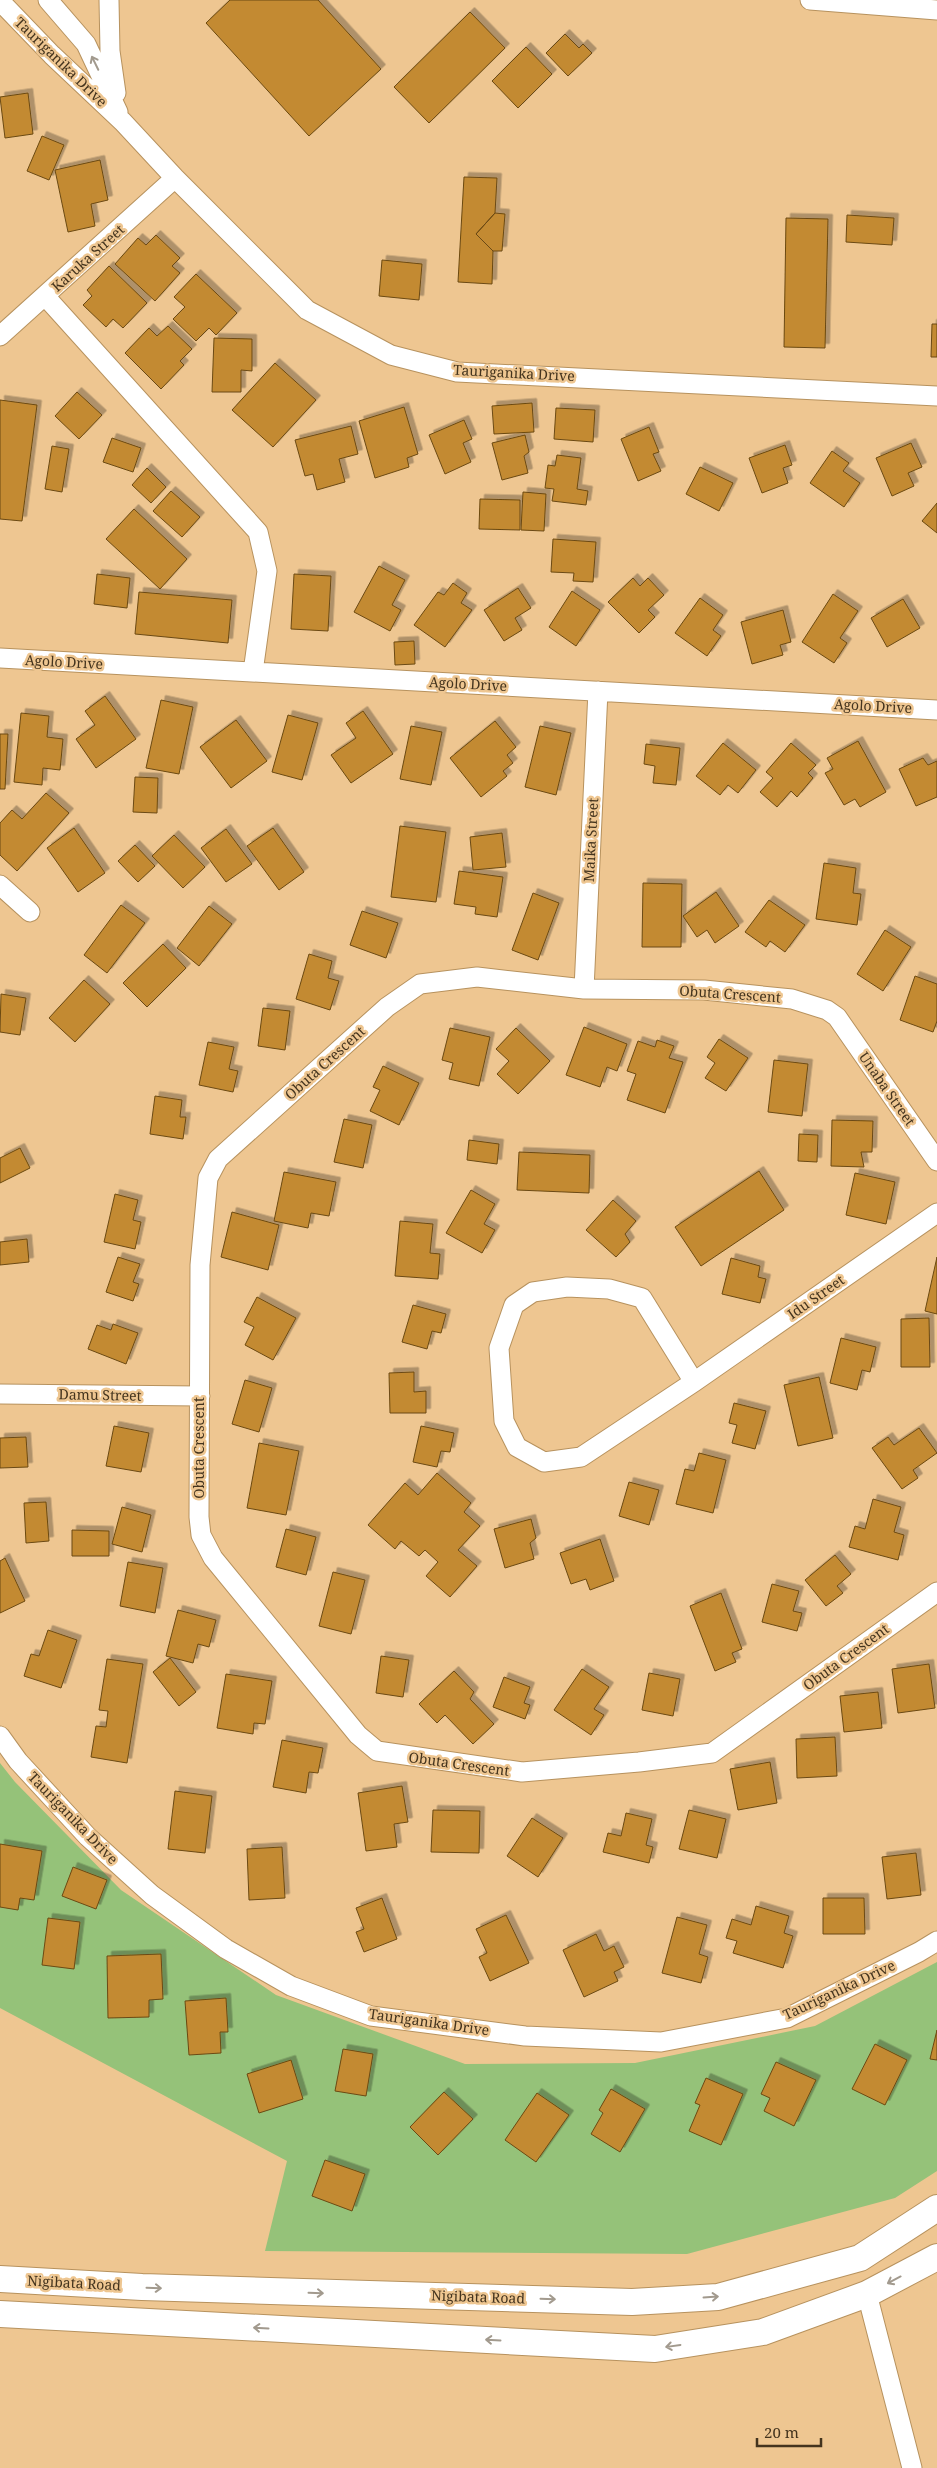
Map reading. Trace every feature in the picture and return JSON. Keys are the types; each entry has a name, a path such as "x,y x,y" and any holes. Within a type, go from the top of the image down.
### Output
{"street":[{"name":"Tauriganika Drive","path":"48,0 86,44 123,122"},
{"path":"109,0 108,22 113,79 123,122"},
{"path":"810,0 937,10"},
{"name":"Tauriganika Drive","path":"0,2 52,56 123,122 175,178 307,310 391,355 457,372 937,396"},
{"name":"Karuka Street","path":"0,336 175,178"},
{"path":"45,296 258,532 267,571 253,672"},
{"name":"Agolo Drive","path":"0,658 937,710"},
{"name":"Maika Street","path":"584,989 598,691"},
{"path":"0,885 30,912"},
{"name":"Obuta Crescent","path":"837,1017 827,1010 792,999 704,990 584,989 477,977 420,984 387,1007 218,1158 208,1178 200,1265 198,1517 201,1535 213,1558 358,1736 377,1751 522,1772 639,1762 712,1753 937,1592"},
{"name":"Unaba Street","path":"837,1017 937,1161"},
{"name":"Idu Street","path":"694,1382 642,1298 609,1290 567,1287 533,1292 514,1305 499,1348 504,1421 517,1447 544,1462 581,1457 694,1382 937,1213"},
{"name":"Damu Street","path":"0,1394 200,1396"},
{"name":"Tauriganika Drive","path":"0,1736 18,1761 88,1838 152,1895 226,1949 292,1986 371,2016 525,2036 661,2042 787,2018 919,1952 937,1941"},
{"name":"Nigibata Road","path":"0,2279 142,2287 632,2302 718,2297 860,2258 937,2208"},
{"path":"0,2314 655,2348 763,2332 867,2294 937,2257"},
{"path":"867,2294 912,2468"}],"green space":[{"path":"0,1763 15,1782 121,1890 276,1995 465,2064 635,2063 815,2026 937,1962 937,2171 895,2198 687,2254 265,2251 287,2161 0,2008"}],"building":[{"path":"230,0 318,0 381,69 309,136 206,23"},
{"path":"470,12 505,48 429,123 394,87"},
{"path":"565,34 579,48 583,44 592,53 568,76 546,53"},
{"path":"526,47 552,74 518,108 492,81"},
{"path":"28,93 33,134 5,138 0,97"},
{"path":"42,136 64,145 49,180 27,171"},
{"path":"100,160 108,200 91,204 95,226 68,232 55,170"},
{"path":"464,177 497,178 495,213 476,234 493,251 492,284 458,282"},
{"path":"495,213 505,214 502,251 493,251 476,234"},
{"path":"847,215 894,218 892,245 846,242"},
{"path":"786,218 828,219 825,348 784,347"},
{"path":"156,235 180,258 172,266 180,273 155,301 115,264 138,238 146,245"},
{"path":"382,260 422,264 419,300 379,296"},
{"path":"109,266 147,303 123,328 113,319 106,327 83,305 92,296 87,290"},
{"path":"196,274 237,313 216,335 209,328 196,341 173,319 185,307 174,297"},
{"path":"932,324 937,324 937,357 931,357"},
{"path":"168,326 192,349 180,361 184,365 161,389 125,353 149,328 157,336"},
{"path":"214,338 252,339 252,371 241,370 241,392 212,392"},
{"path":"275,363 316,400 273,447 232,410"},
{"path":"77,392 102,415 79,439 55,416"},
{"path":"0,400 37,405 22,521 0,519"},
{"path":"532,403 534,432 494,434 492,406"},
{"path":"404,407 418,454 407,458 409,467 375,478 359,421"},
{"path":"556,408 595,410 593,442 554,439"},
{"path":"464,420 472,439 463,443 471,462 445,474 429,435"},
{"path":"351,426 358,454 339,459 345,482 317,490 313,474 305,476 295,440"},
{"path":"649,427 659,452 653,454 661,471 638,481 621,439"},
{"path":"525,435 529,452 524,456 528,473 502,480 492,443"},
{"path":"112,438 141,448 133,472 103,462"},
{"path":"911,443 922,467 908,473 914,486 892,496 876,458"},
{"path":"785,445 792,465 783,468 788,483 762,493 749,458"},
{"path":"52,446 69,449 62,492 45,489"},
{"path":"832,451 849,463 843,471 860,483 844,507 810,483"},
{"path":"557,455 581,458 577,489 588,491 586,505 552,501 554,489 545,488 548,465 555,466"},
{"path":"700,467 733,483 719,511 686,494"},
{"path":"147,468 166,487 151,503 132,485"},
{"path":"171,491 200,517 182,537 153,511"},
{"path":"523,492 546,494 544,531 521,530"},
{"path":"480,499 520,500 520,530 479,529"},
{"path":"937,503 937,533 922,521"},
{"path":"134,509 187,559 160,589 106,539"},
{"path":"553,539 596,542 593,582 573,581 574,573 551,572"},
{"path":"379,566 405,580 392,605 401,610 390,631 354,612"},
{"path":"97,574 130,578 127,608 94,604"},
{"path":"294,574 331,576 328,631 291,629"},
{"path":"633,578 640,586 648,578 664,595 648,610 655,617 639,633 608,602"},
{"path":"453,583 467,593 461,603 472,610 445,647 414,625 438,592 444,595"},
{"path":"518,588 531,608 515,618 522,630 504,641 484,610"},
{"path":"572,591 600,610 576,646 549,627"},
{"path":"139,592 232,600 228,643 135,634"},
{"path":"833,594 858,611 840,638 847,643 834,663 802,642"},
{"path":"700,598 723,615 713,630 721,636 707,656 675,633"},
{"path":"903,599 920,628 887,647 871,618"},
{"path":"783,610 791,642 780,645 783,655 752,664 741,622"},
{"path":"414,641 415,664 395,665 394,642"},
{"path":"105,696 136,739 96,768 76,739 95,725 85,711"},
{"path":"161,700 193,707 179,774 146,768"},
{"path":"363,711 393,754 351,783 331,755 356,738 346,723"},
{"path":"21,713 49,716 47,737 63,739 60,770 43,768 42,785 14,782"},
{"path":"288,715 318,723 302,780 272,772"},
{"path":"236,720 267,761 231,788 200,747"},
{"path":"495,721 516,747 507,755 513,763 503,771 507,776 481,797 450,758"},
{"path":"411,726 442,732 431,785 400,779"},
{"path":"540,726 571,733 556,795 525,787"},
{"path":"0,734 8,734 5,789 0,789"},
{"path":"858,741 886,792 860,807 855,799 844,805 825,773 833,769 827,758"},
{"path":"723,743 756,770 738,793 728,785 720,795 696,776"},
{"path":"791,743 816,765 808,773 813,778 797,797 791,791 777,807 760,792 773,778 766,772"},
{"path":"646,744 680,748 676,785 653,783 655,766 644,764"},
{"path":"923,758 928,765 937,761 937,797 916,806 899,769"},
{"path":"135,777 158,778 157,813 133,812"},
{"path":"46,793 69,813 17,871 0,855 0,823 12,810 22,819"},
{"path":"400,826 446,832 436,902 391,897"},
{"path":"74,828 105,873 78,892 47,848"},
{"path":"273,828 304,872 279,890 247,846"},
{"path":"226,829 252,864 226,882 201,848"},
{"path":"502,833 506,867 473,870 470,837"},
{"path":"174,835 205,867 183,888 152,856"},
{"path":"135,845 155,866 138,882 118,861"},
{"path":"824,863 856,868 853,893 861,894 857,925 816,919"},
{"path":"459,871 503,877 497,917 475,914 476,907 454,904"},
{"path":"643,883 682,884 681,947 642,947"},
{"path":"716,892 739,926 715,943 707,930 697,937 683,916"},
{"path":"533,893 559,903 538,960 512,950"},
{"path":"769,900 805,925 785,952 770,941 766,947 745,932"},
{"path":"121,905 145,923 107,973 84,955"},
{"path":"209,906 232,924 199,966 177,948"},
{"path":"362,911 398,923 386,958 350,945"},
{"path":"885,930 911,947 883,991 857,974"},
{"path":"163,944 186,968 147,1007 123,983"},
{"path":"309,954 332,961 328,978 339,981 330,1010 296,999"},
{"path":"915,976 937,984 937,1021 933,1032 900,1020"},
{"path":"84,980 110,1004 75,1042 49,1018"},
{"path":"1,994 26,998 20,1035 0,1032"},
{"path":"263,1008 290,1011 285,1050 258,1046"},
{"path":"584,1027 627,1044 617,1071 607,1067 600,1087 566,1075"},
{"path":"450,1028 490,1037 479,1086 449,1079 453,1063 442,1060"},
{"path":"516,1028 550,1061 518,1094 497,1074 509,1061 496,1049"},
{"path":"719,1039 748,1058 726,1091 705,1078 715,1063 707,1057"},
{"path":"657,1040 674,1046 669,1058 683,1062 665,1113 627,1100 636,1074 627,1071 638,1041 655,1047"},
{"path":"208,1042 234,1047 229,1069 238,1071 233,1092 199,1085"},
{"path":"774,1060 808,1064 802,1116 768,1112"},
{"path":"383,1066 419,1083 399,1125 370,1111 380,1090 373,1087"},
{"path":"155,1096 182,1100 180,1117 186,1117 183,1139 150,1134"},
{"path":"344,1119 372,1125 363,1168 334,1162"},
{"path":"832,1120 873,1121 872,1152 861,1152 864,1167 831,1166"},
{"path":"799,1134 818,1135 817,1162 798,1161"},
{"path":"469,1140 499,1144 497,1164 467,1160"},
{"path":"20,1148 30,1168 0,1183 0,1158"},
{"path":"519,1152 590,1155 589,1193 517,1190"},
{"path":"759,1171 784,1210 701,1266 675,1227"},
{"path":"284,1172 336,1182 329,1216 311,1213 308,1228 274,1221"},
{"path":"855,1173 895,1182 886,1224 846,1215"},
{"path":"471,1190 495,1204 484,1224 495,1230 482,1253 446,1233"},
{"path":"115,1194 138,1200 133,1220 141,1222 135,1249 104,1242"},
{"path":"613,1200 636,1221 625,1234 630,1242 616,1257 586,1230"},
{"path":"232,1212 279,1225 268,1270 221,1257"},
{"path":"400,1221 433,1224 430,1253 440,1254 438,1279 395,1276"},
{"path":"27,1239 29,1262 0,1265 0,1242"},
{"path":"118,1257 140,1264 133,1282 139,1284 133,1301 106,1292"},
{"path":"937,1257 937,1314 925,1311"},
{"path":"731,1258 760,1266 758,1277 766,1279 760,1303 722,1294"},
{"path":"257,1297 296,1318 273,1360 245,1345 254,1327 244,1322"},
{"path":"413,1305 446,1314 441,1333 432,1331 427,1349 402,1342"},
{"path":"929,1318 930,1367 901,1367 901,1319"},
{"path":"113,1324 138,1333 126,1364 88,1349 97,1325 111,1330"},
{"path":"841,1338 876,1347 870,1372 862,1370 857,1390 830,1383"},
{"path":"414,1372 414,1392 426,1391 426,1413 390,1413 389,1373"},
{"path":"819,1377 833,1438 798,1446 784,1385"},
{"path":"245,1380 272,1388 259,1432 232,1424"},
{"path":"734,1403 766,1411 755,1449 732,1443 737,1425 729,1423"},
{"path":"114,1426 149,1433 141,1472 106,1466"},
{"path":"421,1426 454,1433 450,1452 441,1451 437,1467 413,1462"},
{"path":"919,1428 937,1453 913,1470 918,1478 902,1489 872,1448 888,1437 894,1445"},
{"path":"26,1437 28,1467 0,1468 0,1438"},
{"path":"259,1443 299,1451 286,1515 247,1508"},
{"path":"699,1453 726,1460 713,1513 676,1504 685,1469 694,1471"},
{"path":"437,1473 471,1503 464,1512 480,1526 458,1550 477,1566 450,1597 426,1576 438,1562 425,1550 419,1556 401,1541 395,1549 368,1525 405,1483 418,1495"},
{"path":"629,1482 659,1490 649,1525 619,1516"},
{"path":"873,1499 901,1507 894,1532 904,1535 898,1560 849,1547 855,1526 865,1529"},
{"path":"46,1502 49,1541 26,1543 24,1503"},
{"path":"122,1507 151,1515 142,1552 112,1544"},
{"path":"531,1519 536,1538 530,1543 534,1559 505,1568 494,1529"},
{"path":"286,1529 316,1537 306,1575 276,1567"},
{"path":"72,1530 109,1531 109,1556 72,1556"},
{"path":"600,1539 614,1581 590,1590 586,1579 571,1584 560,1553"},
{"path":"835,1555 851,1574 837,1586 843,1593 826,1606 805,1580"},
{"path":"5,1558 25,1601 0,1613 0,1561"},
{"path":"128,1562 163,1568 155,1613 120,1606"},
{"path":"333,1572 365,1580 351,1634 319,1626"},
{"path":"772,1584 799,1591 793,1611 802,1613 797,1631 762,1622"},
{"path":"721,1593 742,1649 732,1653 736,1662 715,1671 690,1606"},
{"path":"178,1610 216,1620 209,1647 198,1644 193,1663 166,1656"},
{"path":"48,1630 77,1640 61,1688 24,1676 31,1654 39,1656"},
{"path":"381,1656 409,1660 403,1697 376,1693"},
{"path":"170,1658 196,1692 179,1706 153,1672"},
{"path":"107,1659 143,1664 127,1763 91,1757 96,1726 106,1727 108,1711 99,1710"},
{"path":"929,1664 935,1708 898,1713 892,1669"},
{"path":"582,1669 609,1687 594,1709 604,1715 591,1735 554,1710"},
{"path":"454,1671 474,1692 470,1699 494,1724 473,1744 445,1715 437,1723 419,1704"},
{"path":"649,1673 680,1679 673,1716 642,1710"},
{"path":"226,1674 272,1681 265,1724 254,1723 253,1734 217,1728"},
{"path":"504,1677 530,1687 524,1703 530,1705 525,1719 493,1707"},
{"path":"878,1692 882,1728 844,1732 840,1696"},
{"path":"835,1737 837,1776 797,1778 796,1739"},
{"path":"282,1740 323,1748 318,1773 309,1772 306,1793 273,1787"},
{"path":"770,1762 777,1803 738,1810 730,1769"},
{"path":"402,1786 408,1822 394,1824 397,1847 366,1851 358,1793"},
{"path":"175,1791 212,1796 205,1853 168,1849"},
{"path":"433,1810 480,1811 479,1853 431,1852"},
{"path":"689,1810 726,1819 717,1858 679,1849"},
{"path":"626,1813 652,1819 646,1845 653,1847 649,1863 603,1852 608,1833 621,1836"},
{"path":"532,1818 563,1838 538,1877 507,1856"},
{"path":"0,1844 42,1851 34,1900 20,1898 18,1910 0,1907"},
{"path":"282,1847 285,1898 249,1900 247,1849"},
{"path":"916,1853 921,1895 887,1899 882,1857"},
{"path":"73,1867 107,1880 96,1909 62,1896"},
{"path":"382,1898 397,1939 364,1952 356,1932 364,1929 356,1908"},
{"path":"823,1898 864,1898 865,1934 823,1934"},
{"path":"756,1906 789,1916 784,1933 793,1936 783,1968 733,1953 737,1941 726,1938 732,1919 751,1925"},
{"path":"506,1915 529,1963 490,1981 479,1957 487,1953 476,1929"},
{"path":"677,1917 707,1925 699,1954 708,1957 701,1983 662,1973"},
{"path":"48,1918 80,1922 74,1969 42,1965"},
{"path":"596,1934 604,1951 614,1946 624,1967 614,1972 618,1981 584,1997 563,1950"},
{"path":"161,1954 163,1999 149,2000 149,2017 108,2018 107,1956"},
{"path":"226,1998 228,2032 220,2032 221,2053 189,2055 185,2001"},
{"path":"937,2030 937,2060 930,2059"},
{"path":"875,2044 907,2060 885,2105 852,2089"},
{"path":"343,2049 373,2054 366,2096 335,2091"},
{"path":"291,2060 303,2099 259,2113 247,2074"},
{"path":"776,2062 816,2080 794,2126 764,2111 770,2098 761,2094"},
{"path":"706,2078 743,2094 721,2145 689,2131 700,2105 695,2103"},
{"path":"611,2089 645,2109 620,2152 591,2134 603,2113 599,2110"},
{"path":"444,2092 473,2119 438,2155 410,2127"},
{"path":"537,2093 569,2115 536,2162 505,2140"},
{"path":"325,2160 365,2174 352,2211 312,2196"}]}
